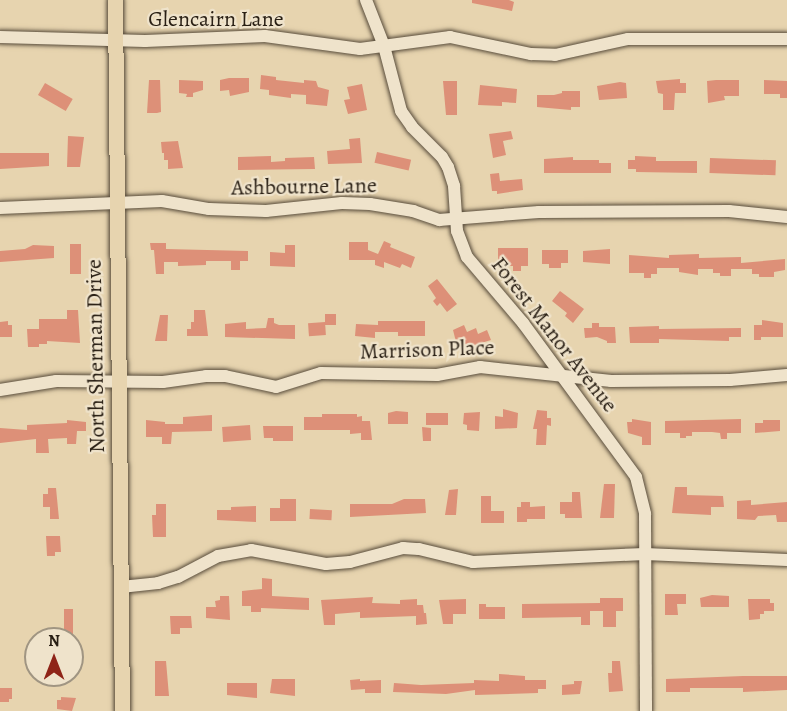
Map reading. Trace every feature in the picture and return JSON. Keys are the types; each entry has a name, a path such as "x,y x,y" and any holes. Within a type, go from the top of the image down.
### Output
{"main road":[{"name":"North Sherman Drive","path":"115,0 122,711"}],"street":[{"name":"Forest Manor Avenue","path":"366,0 384,46 401,111 412,127 442,156 448,167 454,186 455,219 459,239 468,257 523,323 636,477 645,514 646,711"},
{"name":"Glencairn Lane","path":"0,37 115,41 265,36 336,47 384,46 428,39 454,38 531,54 555,55 620,39 787,39"},
{"name":"Ashbourne Lane","path":"0,208 117,205 162,201 209,209 266,211 342,203 370,204 412,211 439,220 539,212 729,211 787,217"},
{"name":"Marrison Place","path":"0,390 56,381 163,382 217,375 276,387 321,374 437,375 480,367 611,381 730,380 787,375"},
{"path":"121,587 166,581 218,556 238,551 263,551 326,564 351,562 403,548 419,549 473,562 645,554 787,560"}],"building":[{"path":"472,0 514,2 512,11 472,3"},
{"path":"261,75 276,77 276,80 304,83 304,80 316,81 318,87 329,90 327,106 306,104 306,95 291,94 291,98 269,95 269,90 260,89"},
{"path":"249,78 249,92 230,96 229,90 220,91 220,80"},
{"path":"680,79 680,83 686,83 686,93 675,93 674,110 663,110 663,94 658,93 656,81"},
{"path":"149,80 160,80 161,112 147,113"},
{"path":"179,80 203,81 203,90 193,93 193,97 186,97 187,94 179,93"},
{"path":"739,80 739,96 724,96 725,100 708,103 707,81"},
{"path":"764,80 787,81 787,98 780,98 780,94 764,94"},
{"path":"443,81 457,81 457,115 446,115"},
{"path":"45,83 73,99 66,111 38,95"},
{"path":"626,83 627,98 599,100 597,86"},
{"path":"362,84 367,110 348,114 344,100 350,99 347,87"},
{"path":"480,85 517,89 516,103 502,102 502,106 478,105"},
{"path":"562,91 580,91 580,107 571,107 571,110 537,107 537,95 554,95"},
{"path":"511,131 513,139 503,141 506,155 493,158 489,134"},
{"path":"68,136 84,137 80,167 67,167"},
{"path":"360,138 362,163 328,164 327,151 350,149 349,139"},
{"path":"178,141 183,168 168,169 168,160 164,160 161,142"},
{"path":"377,152 411,160 409,171 375,163"},
{"path":"0,153 49,153 49,166 0,169"},
{"path":"271,156 271,162 285,161 285,158 314,157 315,169 238,170 238,157"},
{"path":"635,156 656,157 656,161 697,161 697,173 636,172 636,169 628,169 628,160 635,160"},
{"path":"573,157 573,160 599,160 599,163 611,163 611,173 544,173 544,159"},
{"path":"710,158 776,160 775,175 709,173"},
{"path":"499,173 500,181 522,179 523,190 497,194 497,191 492,191 490,174"},
{"path":"384,241 391,244 390,247 415,257 411,268 402,264 400,268 384,262 384,268 375,265 375,260 349,260 349,242 368,242 368,250 378,254"},
{"path":"150,243 166,243 166,249 248,251 248,261 240,261 240,270 231,270 231,261 206,261 206,265 178,266 178,262 164,262 164,274 156,274 154,250 151,250"},
{"path":"70,244 81,244 81,274 70,274"},
{"path":"33,245 54,246 54,258 0,262 0,251 25,249"},
{"path":"285,245 295,245 295,267 270,266 270,252 285,253"},
{"path":"498,248 528,248 528,266 521,266 521,271 513,271 513,266 506,266 506,261 498,261"},
{"path":"610,249 610,264 583,262 583,251"},
{"path":"542,250 568,250 568,263 561,263 561,268 549,268 549,264 542,264"},
{"path":"699,254 699,258 741,257 741,263 785,259 785,270 774,272 774,277 759,277 759,274 752,274 752,269 731,269 731,276 720,276 720,273 713,273 713,269 698,269 698,275 679,272 679,268 657,268 657,274 651,274 651,278 644,278 644,273 629,273 629,255 669,258 669,255"},
{"path":"437,279 457,304 447,312 440,303 437,306 433,301 436,298 428,286"},
{"path":"560,291 584,309 573,323 565,316 567,313 552,301"},
{"path":"67,310 78,310 80,343 47,341 47,344 39,344 39,347 28,347 27,329 39,329 39,319 67,319"},
{"path":"194,310 205,310 208,336 187,336 187,329 191,329 191,322 194,322"},
{"path":"325,314 336,314 336,325 325,325"},
{"path":"160,315 168,315 167,341 155,341"},
{"path":"268,318 274,318 274,323 279,325 295,325 295,339 225,337 225,324 246,322 246,329 266,328"},
{"path":"762,320 783,323 783,337 761,337 761,340 754,340 754,325 762,325"},
{"path":"8,321 8,325 12,325 12,337 0,337 0,322"},
{"path":"378,321 425,321 425,336 398,336 398,332 375,332 375,338 355,336 356,324 378,325"},
{"path":"325,322 326,335 309,336 308,323"},
{"path":"592,323 599,323 599,327 615,327 616,343 607,343 597,337 585,338 584,328 592,328"},
{"path":"464,325 467,332 476,328 478,334 487,330 491,340 458,350 453,330"},
{"path":"659,326 659,329 741,328 741,337 729,337 729,341 659,339 659,343 630,343 629,327"},
{"path":"503,409 518,413 517,428 495,429 495,416 503,417"},
{"path":"537,410 547,411 547,418 551,418 551,426 547,425 546,445 536,445 537,429 533,429"},
{"path":"408,412 408,424 388,424 388,413"},
{"path":"480,412 479,431 467,430 467,425 463,424 464,413"},
{"path":"426,413 448,413 448,425 426,425"},
{"path":"322,414 362,416 362,421 370,421 372,440 361,440 361,433 350,434 350,430 304,430 304,417 322,417"},
{"path":"212,415 212,431 172,432 171,444 162,444 162,437 146,437 146,420 165,422 165,424 183,424 183,417"},
{"path":"632,419 651,422 651,445 642,445 642,437 628,433 627,422 632,422"},
{"path":"741,419 741,433 727,433 727,439 721,439 720,433 712,432 692,432 692,436 686,436 686,438 680,438 680,433 665,433 665,421"},
{"path":"67,420 86,422 86,431 77,431 76,444 67,444 67,438 48,439 49,453 36,453 36,439 0,443 0,428 27,430 27,425 67,423"},
{"path":"763,420 780,420 780,431 755,433 755,423 763,423"},
{"path":"250,425 251,440 223,442 222,427"},
{"path":"263,426 293,426 293,441 273,441 273,438 264,438"},
{"path":"422,427 431,428 431,441 423,441"},
{"path":"604,484 615,484 614,518 600,518"},
{"path":"675,487 687,487 687,495 723,496 724,507 711,507 711,515 672,513"},
{"path":"48,488 56,488 59,519 50,519 50,507 43,507 43,494 48,494"},
{"path":"458,489 456,515 445,515 449,490"},
{"path":"572,492 580,492 582,518 565,518 565,514 560,514 560,502 572,502"},
{"path":"481,496 491,496 491,511 504,511 504,523 481,523"},
{"path":"280,499 296,499 296,521 270,521 270,508 280,508"},
{"path":"404,499 425,499 426,513 350,517 350,504 392,504"},
{"path":"751,500 751,505 787,502 787,522 777,522 776,515 758,516 755,520 737,519 737,501"},
{"path":"521,502 530,502 530,507 545,506 545,519 527,519 527,522 517,522 517,507 521,507"},
{"path":"156,504 166,504 166,537 153,537 152,515 156,515"},
{"path":"256,506 256,522 217,520 217,510"},
{"path":"310,509 332,510 331,520 309,519"},
{"path":"46,536 60,536 61,552 55,552 55,556 47,556"},
{"path":"262,578 272,579 272,596 309,598 309,610 261,608 261,612 251,612 251,606 242,606 242,591 262,589"},
{"path":"665,594 686,594 686,604 677,604 678,615 665,615"},
{"path":"712,595 729,596 729,607 701,607 700,598"},
{"path":"220,596 229,596 230,620 206,618 206,607 216,607 215,601 220,600"},
{"path":"373,597 372,603 400,604 400,600 417,599 417,605 423,605 427,624 416,625 416,616 360,618 360,612 335,614 335,625 324,625 321,600"},
{"path":"600,598 623,598 623,611 616,611 616,627 603,627 603,611 590,611 590,625 581,625 581,617 522,618 522,604 600,603"},
{"path":"466,599 466,614 453,614 453,624 443,624 439,600"},
{"path":"748,599 770,599 770,603 774,603 774,611 764,611 764,614 760,614 760,619 749,620"},
{"path":"479,604 486,604 486,607 505,607 505,619 479,619"},
{"path":"64,609 73,609 73,627 64,627"},
{"path":"170,616 191,616 192,628 180,628 180,634 171,634"},
{"path":"155,661 166,661 169,696 155,696"},
{"path":"612,661 620,661 623,691 609,692 608,673 612,673"},
{"path":"499,674 525,676 525,680 546,680 546,689 538,689 538,693 475,695 475,690 446,694 393,692 394,683 421,685 474,683 474,680 499,681"},
{"path":"787,676 787,690 743,692 743,688 690,688 690,692 666,692 666,679"},
{"path":"272,679 295,679 295,696 270,693"},
{"path":"360,679 360,681 381,680 381,693 365,693 365,689 351,690 350,680"},
{"path":"574,681 582,681 580,694 562,695 562,685 574,684"},
{"path":"227,683 257,683 257,698 227,695"},
{"path":"0,688 12,688 12,699 9,699 9,702 0,702"},
{"path":"61,697 76,698 72,711 57,709 57,700 61,700"}]}
